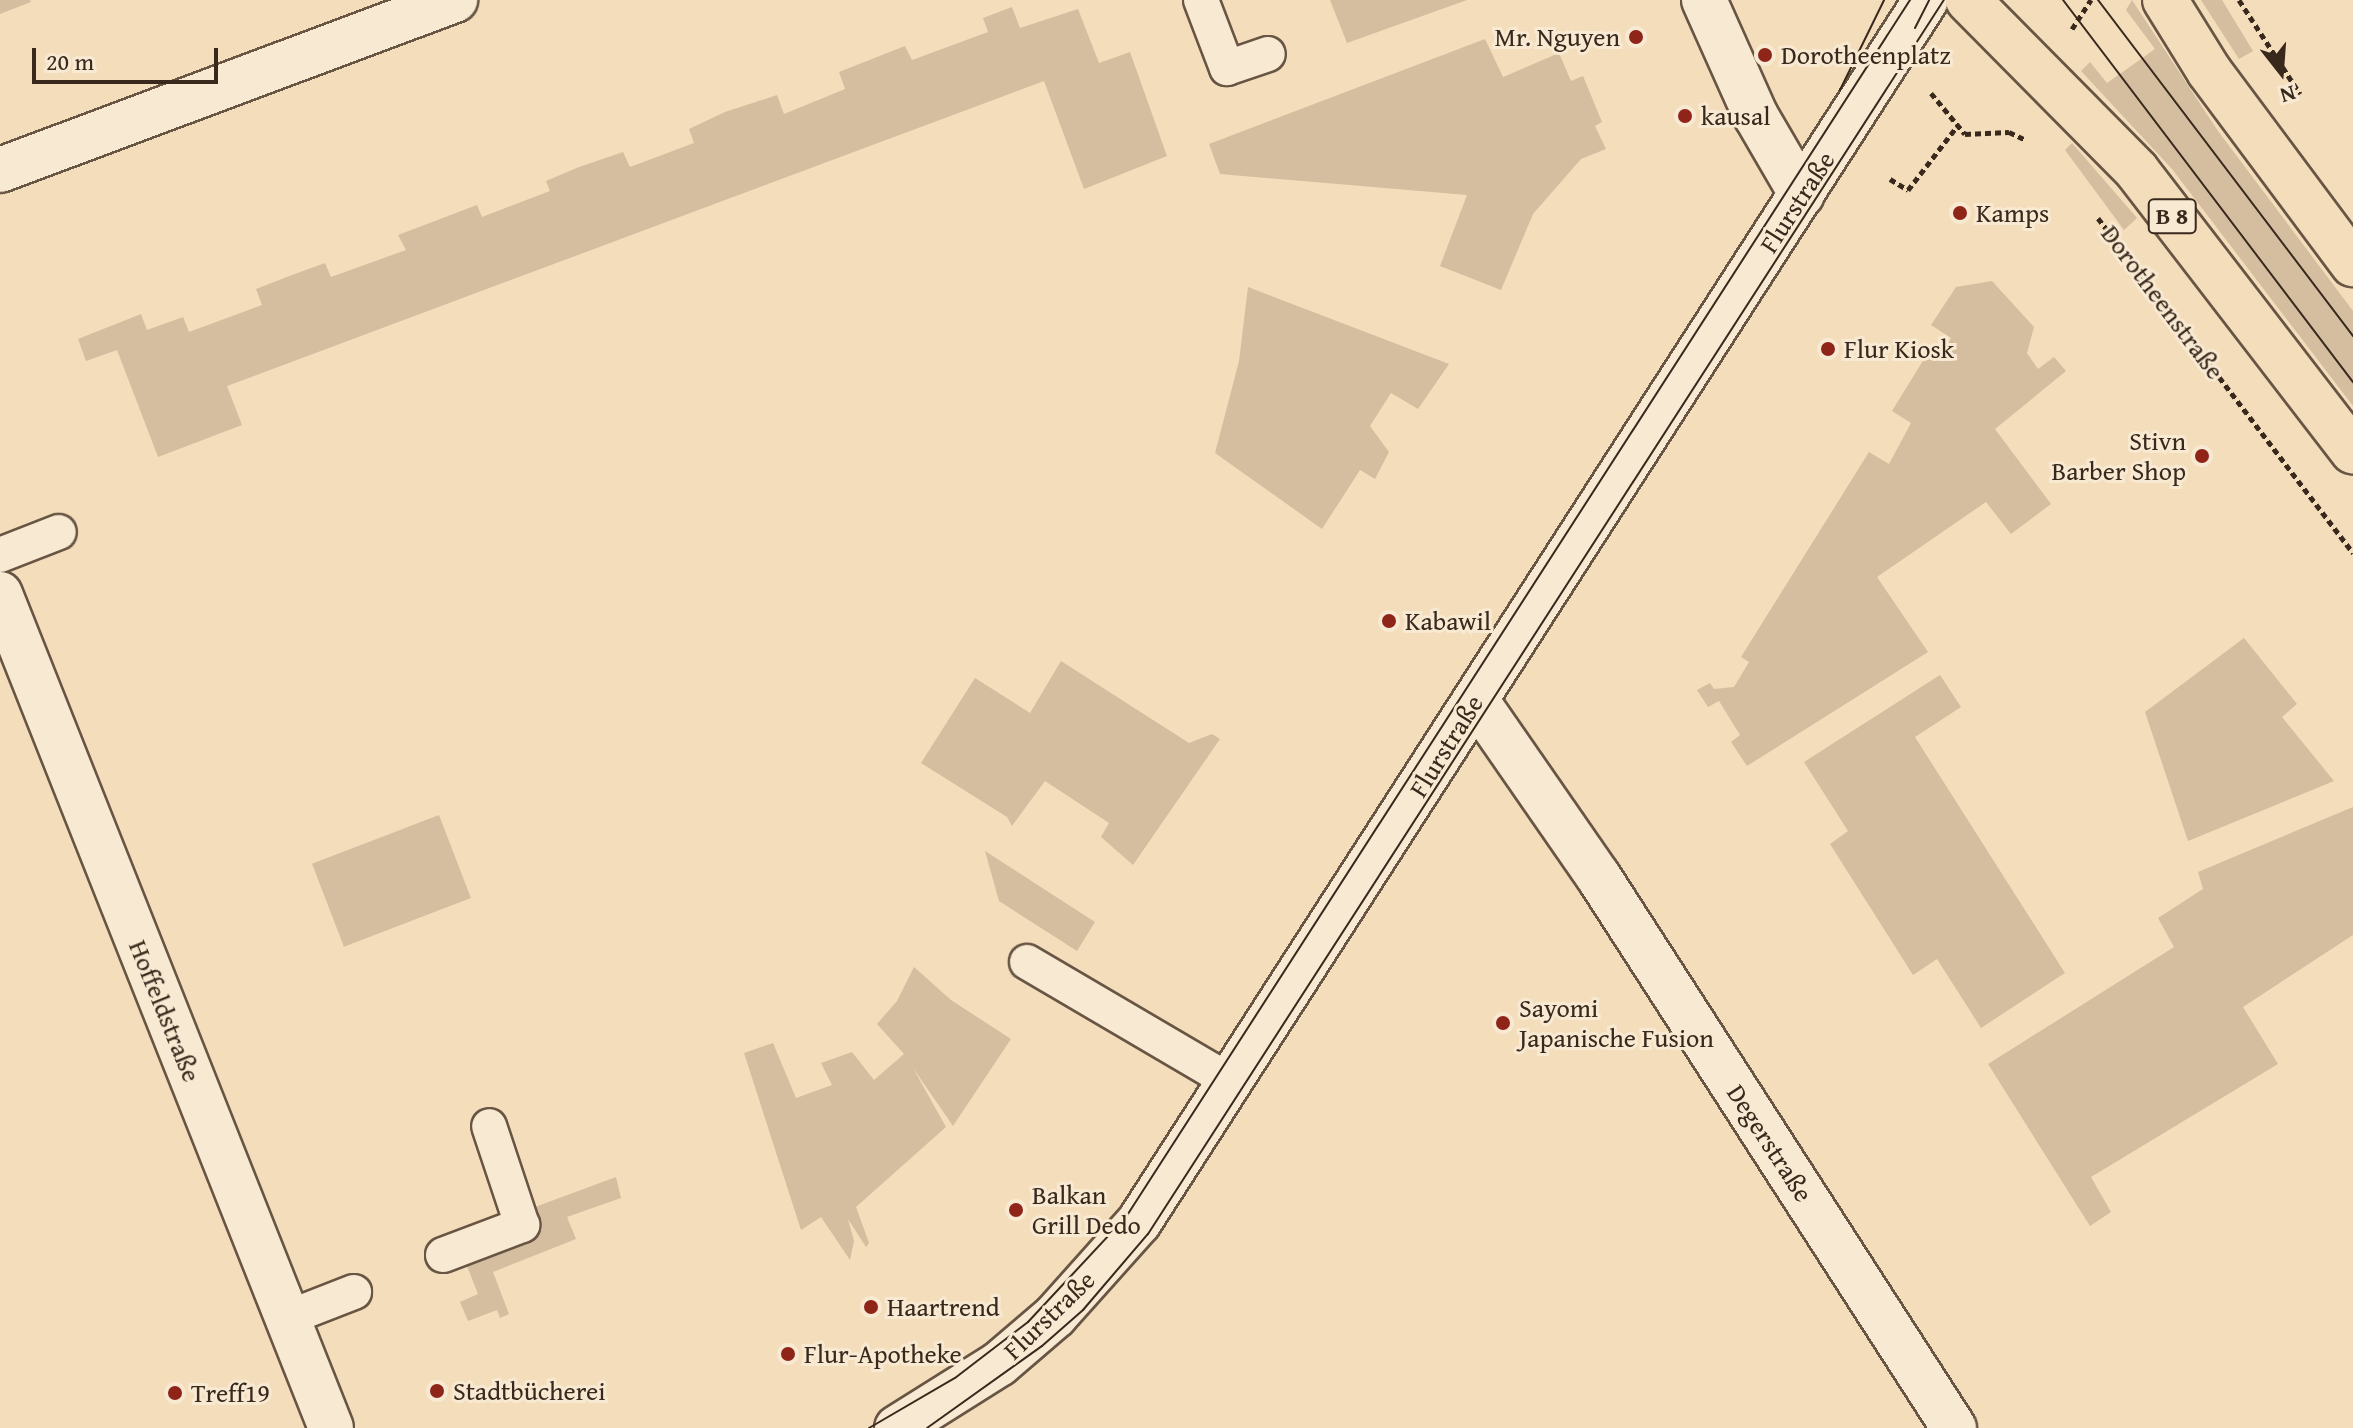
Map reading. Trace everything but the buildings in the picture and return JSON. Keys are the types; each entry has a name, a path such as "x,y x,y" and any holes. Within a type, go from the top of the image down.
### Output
{"main road":[{"name":"B 8","path":"1968,0 2137,171 2353,451"},
{"path":"2165,0 2209,71 2353,264"}],"street":[{"path":"0,170 455,0"},
{"path":"1704,0 1756,116 1802,195"},
{"name":"Flurstraße","path":"897,1428 978,1379 1055,1316 1139,1222 1233,1083 1926,0"},
{"name":"Hoffeldstraße","path":"0,594 331,1428"},
{"name":"Degerstraße","path":"1476,700 1598,876 1954,1428"}],"lane":[{"path":"1201,0 1227,68 1268,54"},
{"path":"0,555 59,532"},
{"path":"1027,962 1233,1083"},
{"path":"443,1255 522,1225 489,1126"},
{"path":"287,1318 354,1292"}],"path":[{"path":"2239,0 2304,100"},
{"path":"1942,104 1965,134 2009,132 2034,143"},
{"path":"1890,179 1908,190 1958,125"},
{"name":"Dorotheenstraße","path":"2093,211 2353,553"}],"shaded area":[{"path":"0,0 30,0 31,2 0,14"},
{"path":"1330,0 1467,0 1347,43"},
{"path":"2132,0 2218,131 2353,311 2353,406 2172,169 2081,71 2090,62 2107,83 2155,49 2126,10"},
{"path":"2201,0 2222,0 2253,51 2239,59"},
{"path":"1012,7 1020,28 1078,9 1099,63 1130,52 1167,156 1084,189 1044,81 227,386 242,425 158,457 117,350 86,361 78,339 141,314 147,330 183,317 189,332 262,305 256,289 292,275 325,263 331,277 406,250 398,235 477,205 482,217 550,191 546,181 579,167 623,152 630,167 694,143 689,129 725,112 777,95 784,114 845,89 839,72 905,46 912,60 988,32 983,18"},
{"path":"1485,39 1503,77 1559,53 1571,81 1583,76 1602,122 1595,126 1606,149 1581,159 1533,214 1501,290 1440,266 1467,195 1220,174 1209,144"},
{"path":"2072,143 2137,218 2124,230 2065,150"},
{"path":"1992,281 2034,327 2027,353 2038,369 2054,357 2066,371 1995,429 2051,504 2011,534 1986,502 1877,577 1928,652 1747,766 1731,742 1740,735 1719,701 1708,707 1697,690 1710,683 1714,689 1734,687 1749,662 1741,657 1869,452 1889,464 1911,423 1892,411 1929,351 1940,357 1951,338 1931,325 1956,287"},
{"path":"1248,287 1449,364 1418,409 1391,393 1370,426 1389,452 1375,479 1360,470 1322,529 1215,453 1239,361"},
{"path":"2244,638 2297,704 2282,717 2334,781 2188,841 2145,712"},
{"path":"1061,661 1189,743 1212,734 1220,739 1133,865 1101,837 1109,823 1045,781 1012,826 1007,817 921,763 975,678 1030,713"},
{"path":"1940,675 1961,707 1915,737 2065,973 1981,1028 1937,959 1913,975 1830,844 1848,831 1804,762"},
{"path":"2353,807 2353,935 2243,1007 2278,1064 2091,1177 2111,1212 2090,1226 1988,1064 2174,947 2158,918 2203,889 2198,872"},
{"path":"439,815 471,898 344,947 312,864"},
{"path":"985,851 1095,922 1077,951 999,901"},
{"path":"914,967 951,1000 1011,1039 953,1126 913,1068 946,1127 856,1207 869,1243 866,1247 848,1219 854,1241 850,1260 821,1217 801,1230 744,1053 773,1043 796,1098 832,1085 821,1063 852,1052 874,1080 904,1054 877,1024 897,1001"},
{"path":"616,1177 621,1198 567,1217 576,1239 493,1272 509,1314 500,1318 497,1310 468,1321 460,1302 478,1294 465,1261 438,1243"}],"tram line":[{"path":"1840,90 1884,0"},
{"path":"869,1428 955,1378 1028,1322 1126,1217 1910,0"},
{"path":"1915,28 1929,0"},
{"path":"927,1428 1042,1346 1083,1310 1148,1234 1944,0"},
{"path":"2063,0 2353,382"},
{"path":"2098,0 2353,336"}],"place":[{"name":"Mr. Nguyen","path":"1636,37"},
{"name":"Dorotheenplatz","path":"1765,55"},
{"name":"kausal","path":"1685,116"},
{"name":"Kamps","path":"1960,213"},
{"name":"Flur Kiosk","path":"1828,349"},
{"name":"Stivn Barber Shop","path":"2202,456"},
{"name":"Kabawil","path":"1389,621"},
{"name":"Sayomi Japanische Fusion","path":"1503,1023"},
{"name":"Balkan Grill Dedo","path":"1016,1210"},
{"name":"Haartrend","path":"871,1307"},
{"name":"Flur-Apotheke","path":"788,1354"},
{"name":"Stadtbücherei","path":"437,1391"},
{"name":"Treff19","path":"175,1393"}]}
